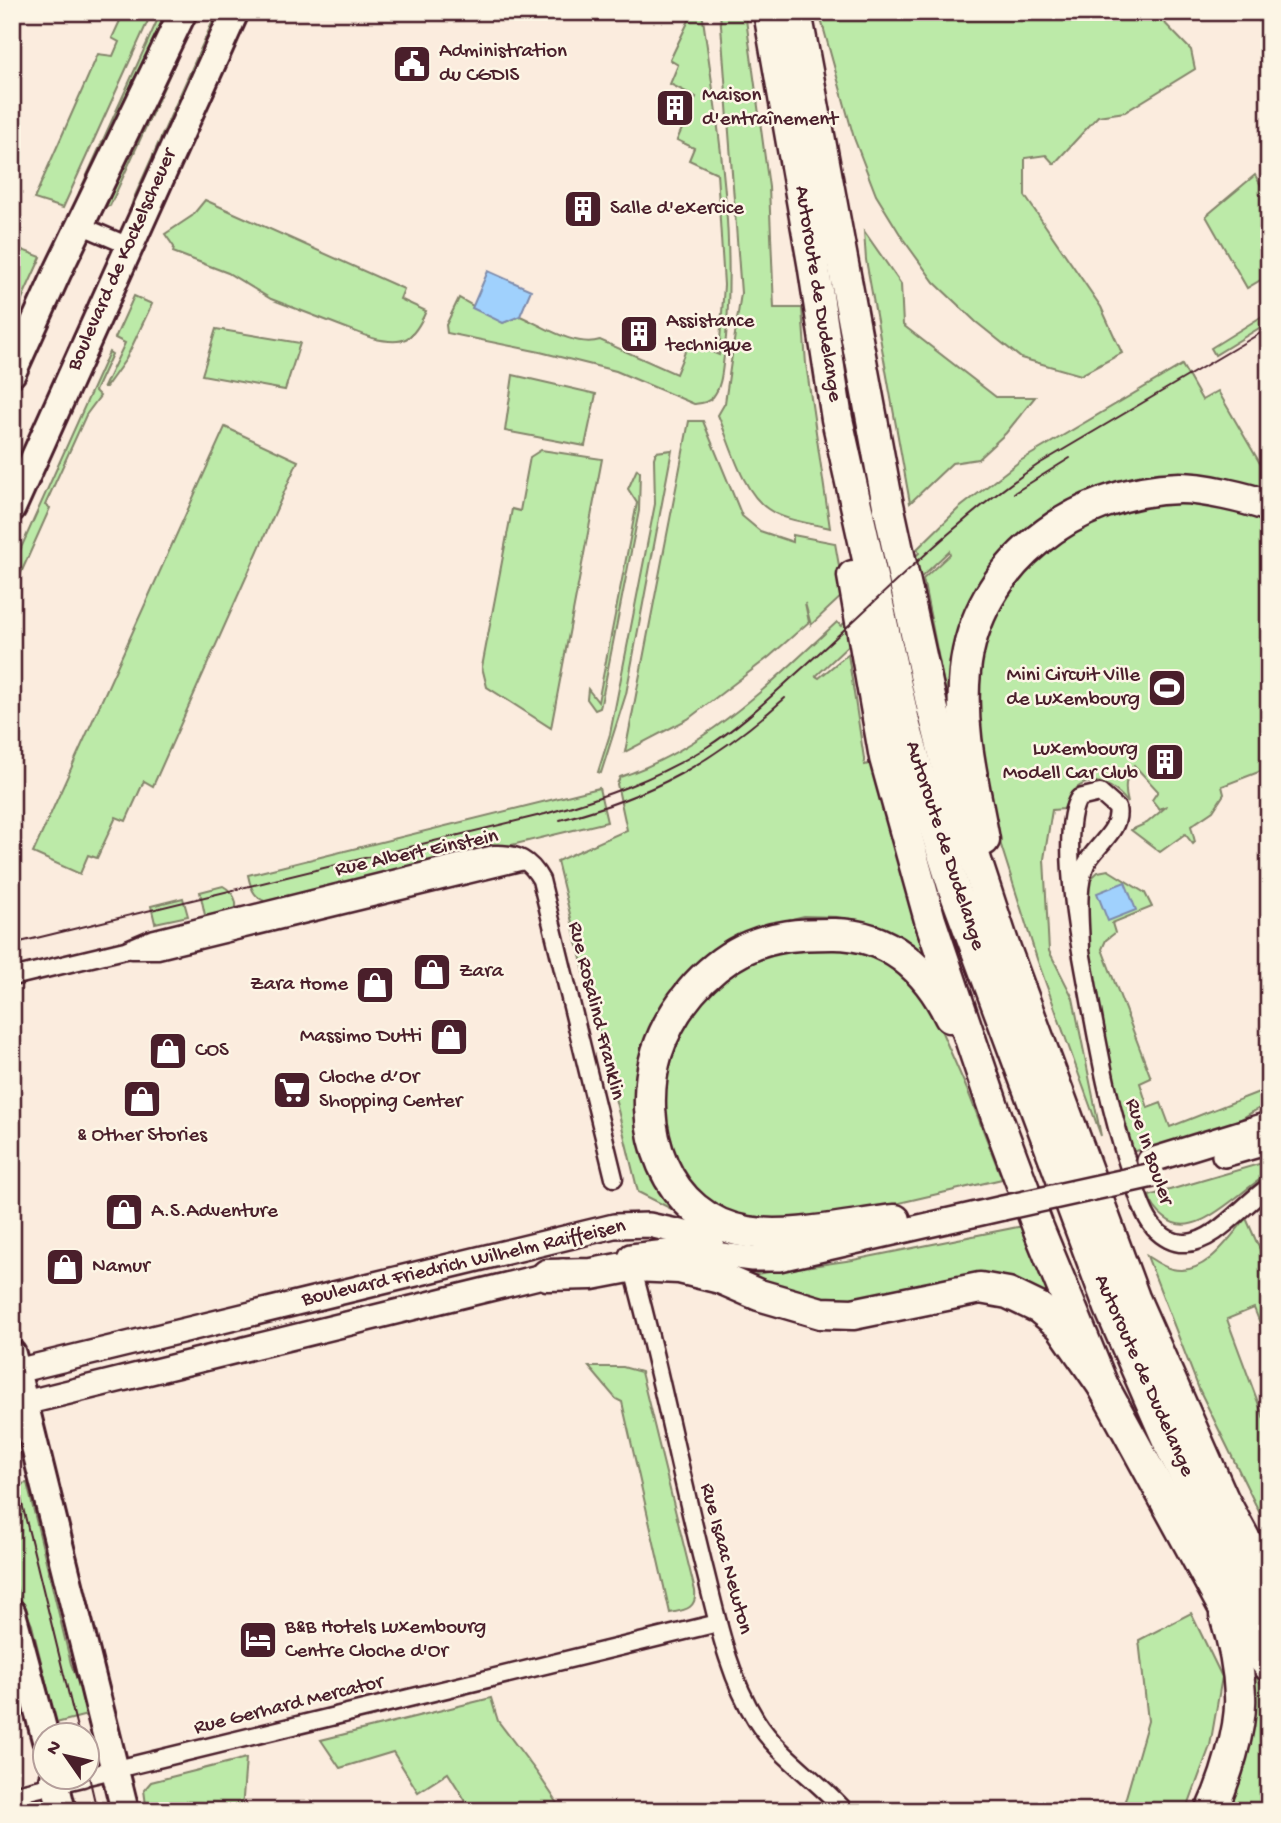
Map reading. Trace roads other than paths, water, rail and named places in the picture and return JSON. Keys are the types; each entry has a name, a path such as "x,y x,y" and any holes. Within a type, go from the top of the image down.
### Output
{"highway":[{"name":"Autoroute de Dudelange","path":"769,12 837,419 905,726 954,889 1110,1308 1141,1381 1229,1563 1269,1633"},
{"name":"Autoroute de Dudelange","path":"796,12 887,500 954,797 1003,943 1134,1298 1223,1499 1269,1584"},
{"path":"837,419 844,523 885,758 930,919 995,1112 1039,1230 1103,1386 1222,1604 1269,1666"},
{"path":"1003,943 964,728 965,670 976,626 985,605 1004,574 1034,542 1062,521 1100,502 1149,491 1182,488 1269,506"},
{"path":"895,1220 790,1233 748,1232 713,1222 684,1200 669,1181 654,1141 651,1085 658,1051 690,992 714,969 745,949 790,934 839,933 868,937 901,954 917,966 928,980 946,1009 995,1112"},
{"path":"547,1275 592,1274 634,1266 679,1268 720,1278 759,1295 821,1313 853,1314 980,1288 1007,1293 1039,1308 1061,1326 1103,1386"},
{"path":"1223,1499 1269,1559"},
{"path":"1211,1811 1233,1749 1240,1696 1231,1633 1222,1604"}],"main road":[{"path":"12,373 183,12"},
{"name":"Boulevard de Kockelscheuer","path":"12,508 235,12"},
{"path":"1151,1168 1269,1124"},
{"path":"1002,1202 1269,1142"},
{"name":"Boulevard Friedrich Wilhelm Raiffeisen","path":"14,1366 614,1226 649,1225 741,1244 781,1244 895,1220 1002,1202"},
{"name":"Boulevard Friedrich Wilhelm Raiffeisen","path":"18,1405 637,1255 684,1250 752,1259 779,1259 1002,1202"},
{"path":"14,1366 18,1405 125,1811"},
{"path":"12,1613 41,1722"},
{"path":"58,1792 62,1811"}],"street":[{"path":"80,225 130,246"},
{"name":"Rue In Bouler","path":"1082,951 1080,893 1083,876 1093,853 1118,818 1117,808 1100,793 1079,798 1072,814 1075,917 1110,1105 1140,1203 1154,1229 1177,1243 1188,1243 1221,1227 1255,1195 1269,1187"},
{"name":"Rue Albert Einstein","path":"12,977 125,950 151,939 494,854 511,854 524,860"},
{"name":"Rue Rosalind Franklin","path":"524,860 541,880 614,1178"},
{"name":"Rue Isaac Newton","path":"636,1281 718,1623 738,1684 757,1722 792,1763 845,1811"},
{"name":"Rue Gerhard Mercator","path":"102,1773 718,1623"},
{"name":"Rue Gerhard Mercator","path":"12,1795 32,1788"}],"water":[{"path":"488,271 531,290 520,316 503,323 472,308"},
{"path":"1125,882 1136,910 1108,921 1097,893"}],"tram line":[{"path":"12,944 545,814 608,794 668,769 707,747 742,721 944,537 1006,487 1039,464 1269,328"},
{"path":"1014,493 1070,458"},
{"path":"560,820 624,800 680,774 733,741 785,698"},
{"path":"12,1463 76,1722"},
{"path":"93,1792 97,1811"}],"railway":[{"path":"1259,12 1269,29"}],"place":[{"name":"Administration du CGDIS","path":"412,64"},
{"name":"Maison d'entraînement","path":"675,108"},
{"name":"Salle d'exercice","path":"583,209"},
{"name":"Assistance technique","path":"639,334"},
{"name":"Mini Circuit Ville de Luxembourg","path":"1167,688"},
{"name":"Luxembourg Modell Car Club","path":"1165,762"},
{"name":"Zara","path":"432,972"},
{"name":"Zara Home","path":"375,985"},
{"name":"Massimo Dutti","path":"449,1037"},
{"name":"COS","path":"168,1051"},
{"name":"Cloche d’Or Shopping Center","path":"292,1090"},
{"name":"& Other Stories","path":"142,1099"},
{"name":"A.S.Adventure","path":"124,1212"},
{"name":"Namur","path":"65,1267"},
{"name":"B&B Hotels Luxembourg Centre Cloche d'Or","path":"258,1640"}]}
